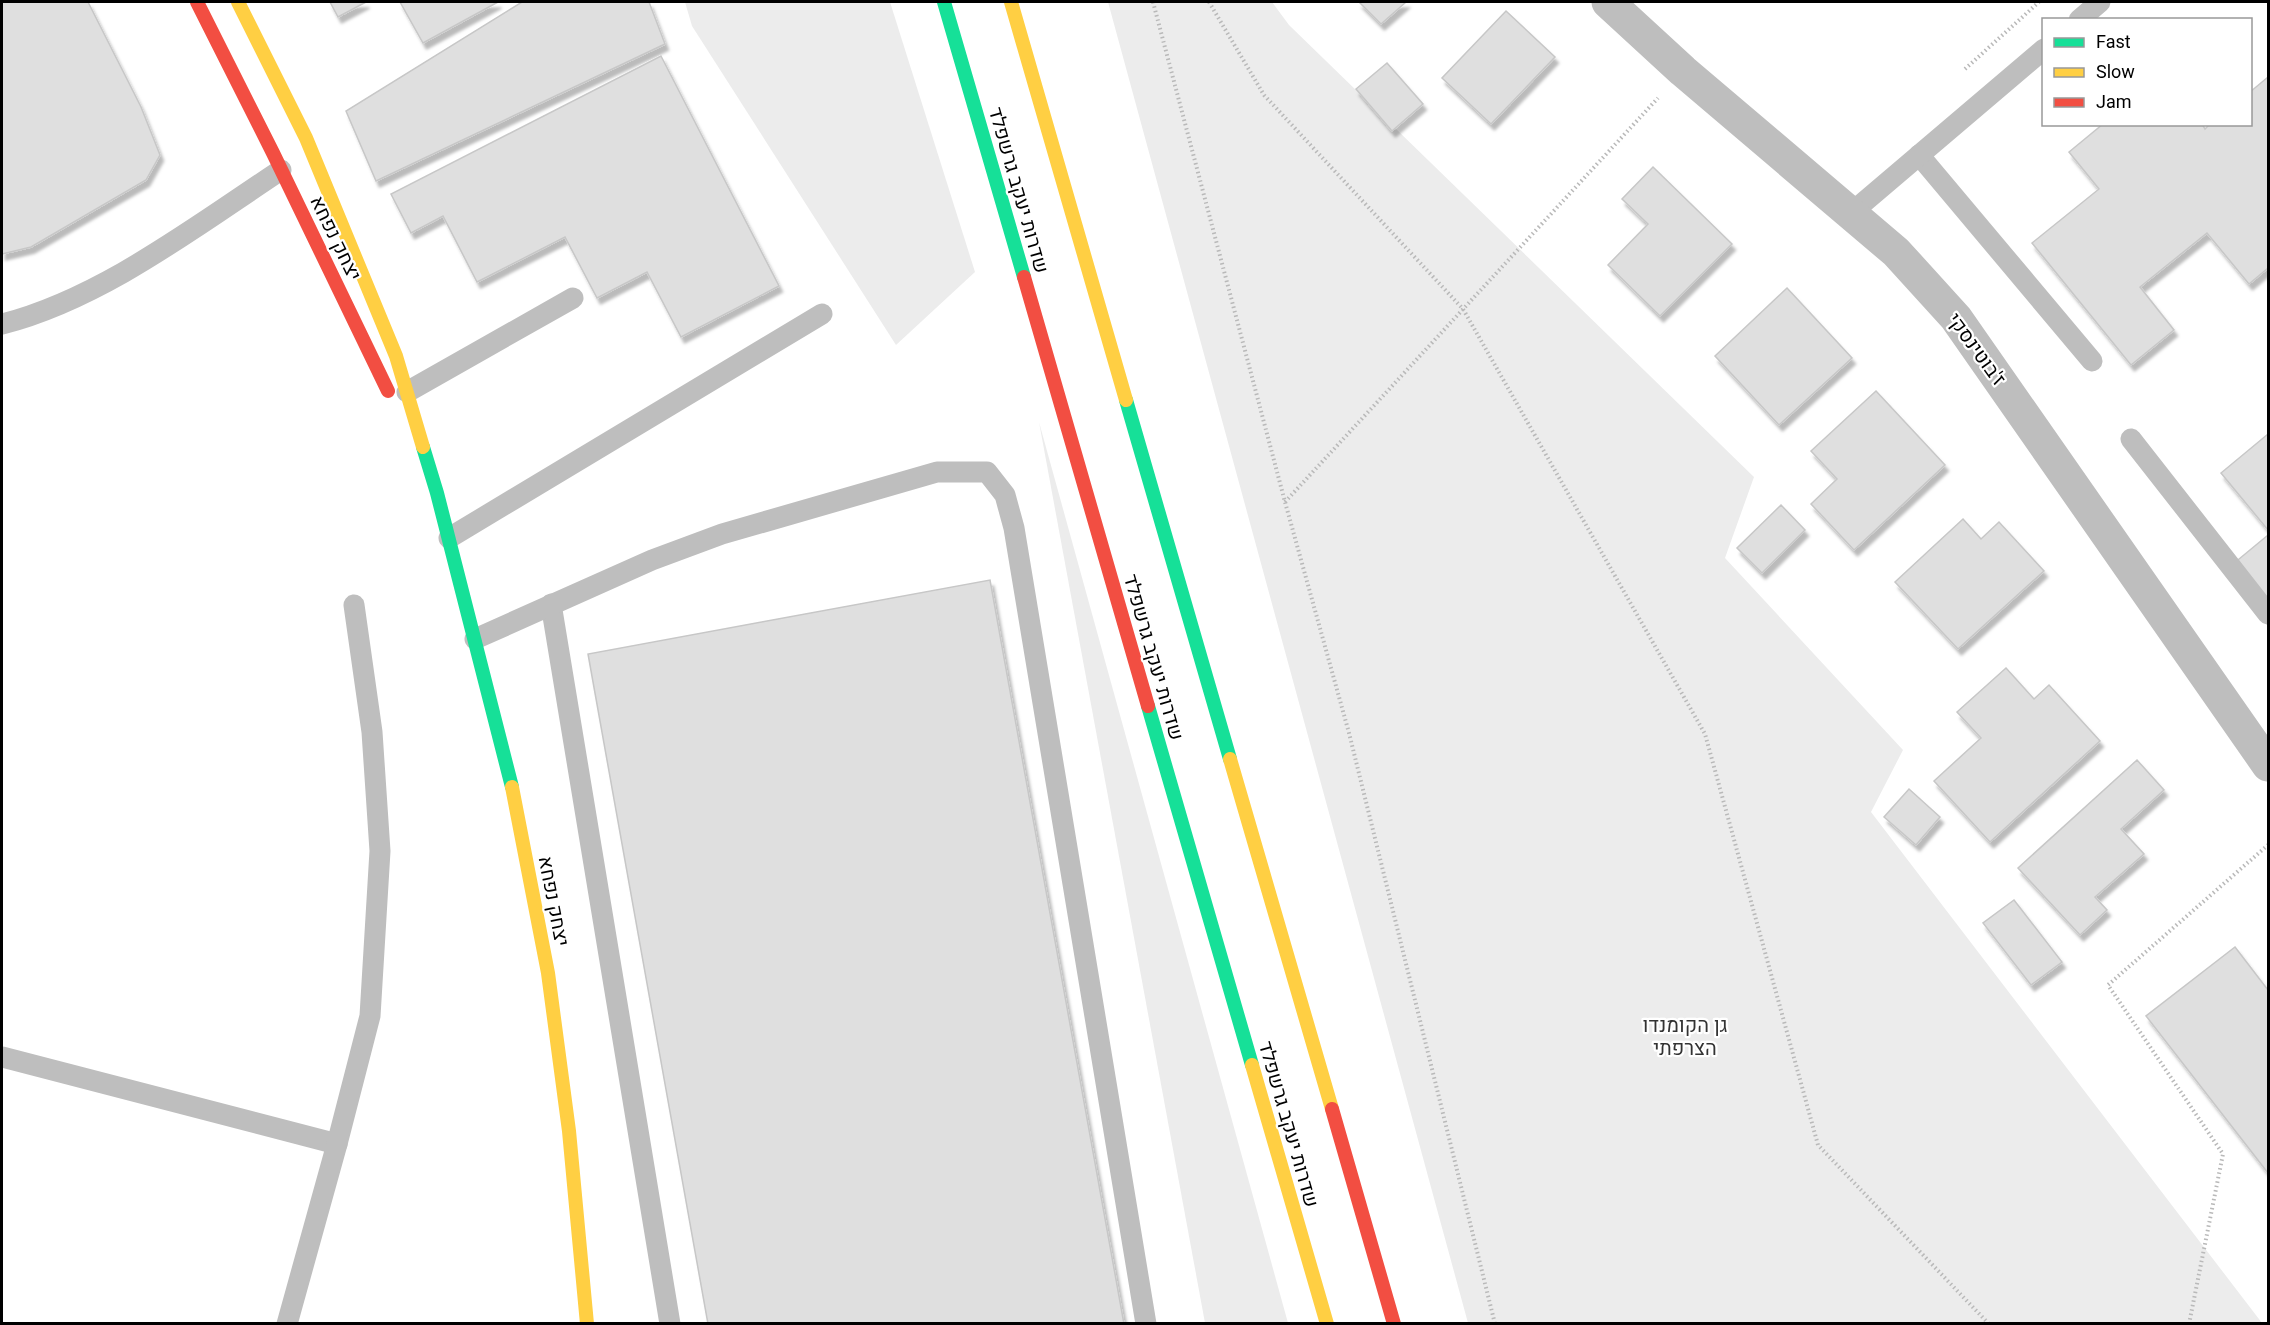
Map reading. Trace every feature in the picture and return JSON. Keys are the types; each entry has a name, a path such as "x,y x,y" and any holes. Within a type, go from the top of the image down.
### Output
{"main road":[{"name":"יצחק נפחא","path":"197,2 401,405 437,493 511,780 548,973 569,1131 587,1323"},
{"name":"יצחק נפחא","path":"238,2 306,138 396,356 401,405 437,493"},
{"name":"שדרות יעקב גרשפלד","path":"944,2 1326,1323"},
{"path":"1011,2 1394,1323"}],"street":[{"name":"ז'בוטינסקי","path":"1608,2 1683,71 1896,252 1956,318 2268,765"}],"lane":[{"path":"2081,18 2100,2"},
{"path":"1850,214 2042,51"},
{"path":"1919,155 2092,361"},
{"path":"2,324 28,317 123,273 281,170"},
{"path":"401,405 573,298"},
{"path":"449,538 822,314"},
{"path":"2131,439 2268,614"},
{"path":"475,639 652,560 722,534 937,472 987,472 1005,495 1014,528 1146,1323"},
{"path":"550,604 670,1323"},
{"path":"287,1323 370,1016 380,851 372,732 354,605"},
{"path":"2,1057 337,1144"}],"path":[{"path":"1153,2 1348,733 1495,1323"},
{"path":"1209,2 1264,95 1463,309 1705,734 1818,1145 1989,1323"},
{"path":"1285,502 1683,71"},
{"path":"2189,1323 2223,1154 2108,985 2268,845"}],"green space":[{"path":"685,2 890,2 975,272 896,345 692,26"},
{"name":"גן הקומנדו הצרפתי","path":"1108,2 1272,2 1289,25 1754,477 1725,558 1903,750 1871,812 2262,1323 1468,1323"},
{"path":"1039,422 1288,1323 1205,1323"}],"building":[{"path":"2,2 88,2 141,107 160,155 146,180 31,247 2,254"},
{"path":"330,2 366,2 338,17"},
{"path":"400,2 498,2 423,43"},
{"path":"522,2 649,2 665,44 376,181 346,111"},
{"path":"1359,2 1406,2 1381,24"},
{"path":"1506,11 1555,57 1491,124 1442,78"},
{"path":"661,56 779,286 681,337 647,272 597,298 565,237 477,282 443,216 411,233 391,194"},
{"path":"1387,63 1423,104 1392,131 1356,89"},
{"path":"2268,77 2268,268 2249,284 2207,233 2140,287 2174,330 2131,365 2032,243 2099,189 2069,152 2101,126 2203,126 2205,129 2208,126 2252,126 2252,90"},
{"path":"1653,167 1732,244 1660,316 1608,265 1648,224 1622,199"},
{"path":"1787,288 1852,358 1779,425 1715,356"},
{"path":"1876,391 1945,465 1854,550 1811,504 1837,479 1811,451"},
{"path":"2268,434 2268,530 2221,473"},
{"path":"1781,505 1805,530 1762,573 1737,548"},
{"path":"1963,519 1981,539 1999,522 2044,571 1958,649 1895,582"},
{"path":"2268,535 2268,608 2233,564"},
{"path":"990,580 1124,1324 708,1324 588,654"},
{"path":"2006,668 2034,699 2049,685 2100,741 1990,842 1934,781 1981,738 1957,712"},
{"path":"2137,760 2164,790 2121,829 2144,854 2095,897 2107,910 2080,935 2018,868"},
{"path":"1909,789 1940,817 1916,845 1884,817"},
{"path":"2014,900 2062,962 2031,985 1983,923"},
{"path":"2235,947 2268,990 2268,1173 2146,1016"}],"traffic: fast":[{"path":"944,2 1024,277"},
{"path":"1126,400 1230,759"},
{"path":"423,447 437,493 512,787"},
{"path":"1148,706 1252,1065"}],"traffic: slow":[{"path":"238,2 306,138 396,356 423,447"},
{"path":"1011,2 1126,400"},
{"path":"1230,759 1332,1109"},
{"path":"512,787 548,973 569,1131 587,1324"},
{"path":"1252,1065 1327,1324"}],"traffic: jam":[{"path":"197,2 388,391"},
{"path":"1024,277 1148,706"},
{"path":"1332,1109 1394,1324"}]}
